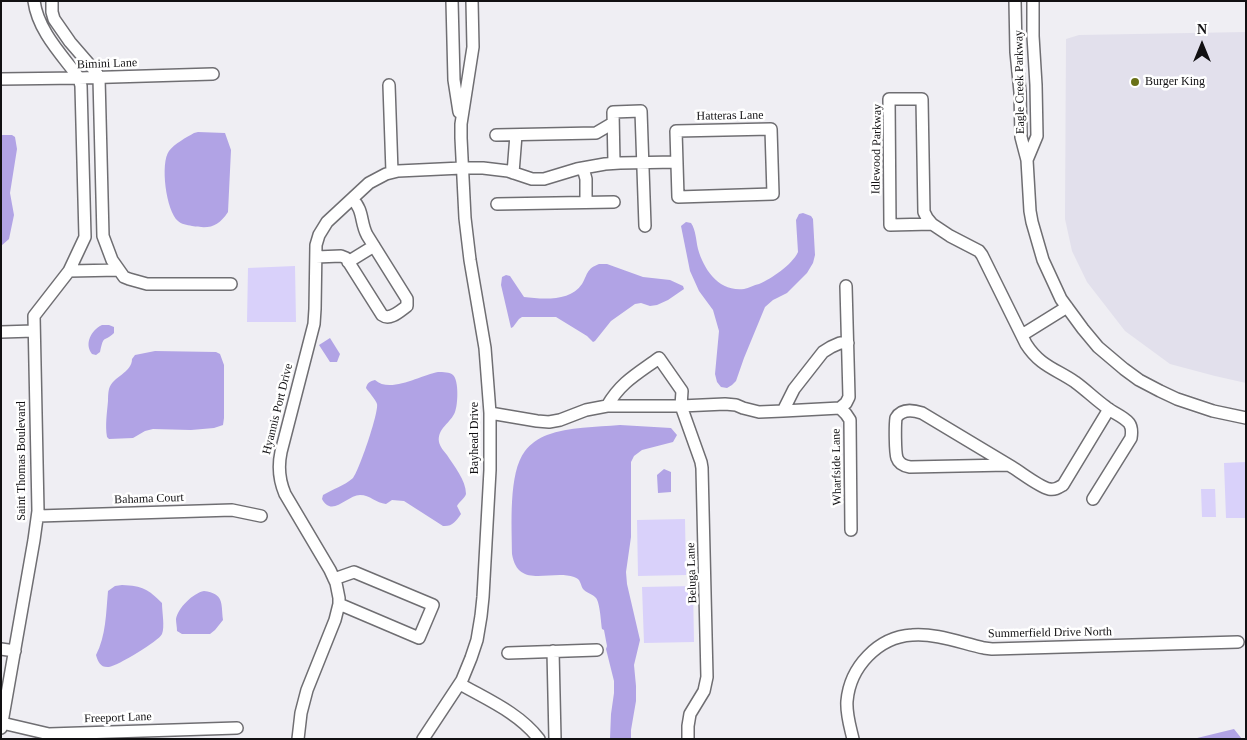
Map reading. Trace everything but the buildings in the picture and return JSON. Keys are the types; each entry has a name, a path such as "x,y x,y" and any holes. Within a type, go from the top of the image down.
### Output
{"street":[{"path":"34,1 35,11 46,33 79,78"},
{"path":"52,1 54,19 99,78 103,236 112,260 124,277 146,284 231,284"},
{"name":"Bayhead Drive","path":"423,739 460,684 474,649 483,607 490,470 490,414 485,348 466,226 461,124 454,80 452,1"},
{"name":"Bayhead Drive","path":"461,124 473,47 472,1"},
{"name":"Eagle Creek Parkway","path":"1015,1 1021,137 1028,160 1028,196 1032,222 1048,273 1066,307 1098,347 1139,380 1177,399 1213,411 1246,418"},
{"name":"Eagle Creek Parkway","path":"1028,160 1036,136 1033,1"},
{"name":"Bimini Lane","path":"1,79 213,74"},
{"name":"Saint Thomas Boulevard","path":"2,726 38,516 34,316 69,271 85,237 81,86 79,78"},
{"path":"389,85 392,172"},
{"name":"Idlewood Parkway","path":"889,99 922,99 924,212 932,224 890,225 889,99"},
{"path":"614,163 613,112 641,111 645,226"},
{"path":"496,135 596,133 613,123"},
{"name":"Hatteras Lane","path":"772,129 773,194 678,197 677,162 676,131 772,129"},
{"path":"512,172 516,135"},
{"path":"462,168 492,168 532,179 544,179 583,168 614,163 677,162"},
{"name":"Hyannis Port Drive","path":"298,739 301,713 307,690 335,620 339,604 338,591 330,570 285,494 279,471 281,452 314,324 316,309 316,245 319,234 327,222 368,183 376,178 404,170 462,168"},
{"path":"583,168 586,179 586,202"},
{"path":"316,257 341,256 346,258 385,318 389,318 407,306 408,302 365,231 360,209 352,199"},
{"path":"497,204 614,202"},
{"path":"932,224 979,251 1029,348 1041,362 1085,389 1128,422 1131,435 1093,500"},
{"path":"85,237 103,236"},
{"path":"348,262 374,246"},
{"path":"69,271 119,270"},
{"path":"490,414 537,422 548,422 560,420 586,410 607,406 725,404 736,405 759,412 840,408 849,397 846,286"},
{"path":"1022,335 1066,307"},
{"path":"1,332 34,331"},
{"path":"783,411 794,389 823,352 831,346 848,343"},
{"path":"607,406 613,395 623,384 659,358 682,390 680,406"},
{"name":"Beluga Lane","path":"680,406 702,468 707,639 707,682 704,691 690,714 688,739"},
{"name":"Wharfside Lane","path":"840,408 850,420 852,530"},
{"path":"1008,465 910,467 903,465 896,456 896,418 905,411 918,412 947,428 1008,465 1044,487 1053,489 1061,486 1109,409"},
{"name":"Bahama Court","path":"38,516 232,510 261,516"},
{"path":"334,579 354,572 433,605 419,638 339,604"},
{"name":"Summerfield Drive North","path":"852,739 847,703 854,675 872,652 902,636 927,635 992,649 1238,642"},
{"path":"1,649 15,651"},
{"path":"508,653 597,650"},
{"path":"553,651 555,739"},
{"path":"460,684 516,716 539,739"},
{"name":"Freeport Lane","path":"2,726 49,734 237,728"}],"shaded area":[{"path":"1246,32 1246,383 1170,364 1125,331 1087,282 1072,251 1065,219 1066,39 1079,35"},
{"path":"198,132 225,133 231,150 228,212 221,221 209,227 192,226 178,221 170,208 166,187 165,166 169,151 181,141"},
{"path":"1,135 12,135 15,137 17,149 10,193 14,215 9,239 1,246"},
{"path":"803,213 811,216 813,219 815,255 813,263 807,273 787,293 773,300 765,307 736,381 727,388 721,387 717,382 715,374 719,331 713,310 699,291 690,271 681,226 686,222 691,223 693,226 704,265 714,278 727,287 744,289 769,279 786,267 795,257 798,252 796,220 799,214"},
{"path":"599,264 607,264 643,277 670,280 683,286 684,289 657,305 635,304 611,321 593,342 587,336 556,317 522,317 511,328 501,285 502,277 510,276 524,297 563,297 577,290 589,270"},
{"path":"295,266 296,322 247,322 248,268"},
{"path":"102,325 114,327 114,333 103,341 100,352 96,355 92,354 89,346 90,338 95,330"},
{"path":"330,338 340,354 337,362 330,362 319,345"},
{"path":"155,351 216,352 220,354 224,365 223,425 214,428 191,430 153,429 133,438 109,439 107,437 108,394 111,385 129,368 135,355"},
{"path":"438,372 453,375 457,387 456,409 451,419 442,429 439,442 464,484 466,494 457,506 461,514 457,519 451,524 443,526 404,501 392,500 386,504 364,495 355,496 335,506 326,504 322,499 323,495 353,478 364,454 377,409 376,402 366,388 368,384 375,380 381,384 397,384"},
{"path":"620,425 671,428 677,435 673,442 642,450 634,456 631,462 631,537 626,572 640,640 634,665 636,701 631,739 610,739 614,681 596,598 584,590 579,580 574,577 565,575 537,576 521,572 515,565 512,554 513,486 520,461 527,448 541,438 555,432"},
{"path":"1246,462 1246,518 1226,518 1224,463"},
{"path":"664,469 671,472 671,492 658,493 657,475"},
{"path":"1201,489 1215,489 1216,517 1202,517"},
{"path":"685,519 686,575 638,576 637,520"},
{"path":"122,585 145,589 162,603 163,631 159,637 146,647 113,666 104,667 100,664 96,655 104,632 108,591 115,586"},
{"path":"693,586 694,642 644,643 642,587"},
{"path":"204,591 215,594 220,600 223,620 210,634 182,634 177,631 177,615 191,598"},
{"path":"1234,729 1242,739 1193,739"}],"place":[{"name":"Burger King","path":"1135,82"}]}
